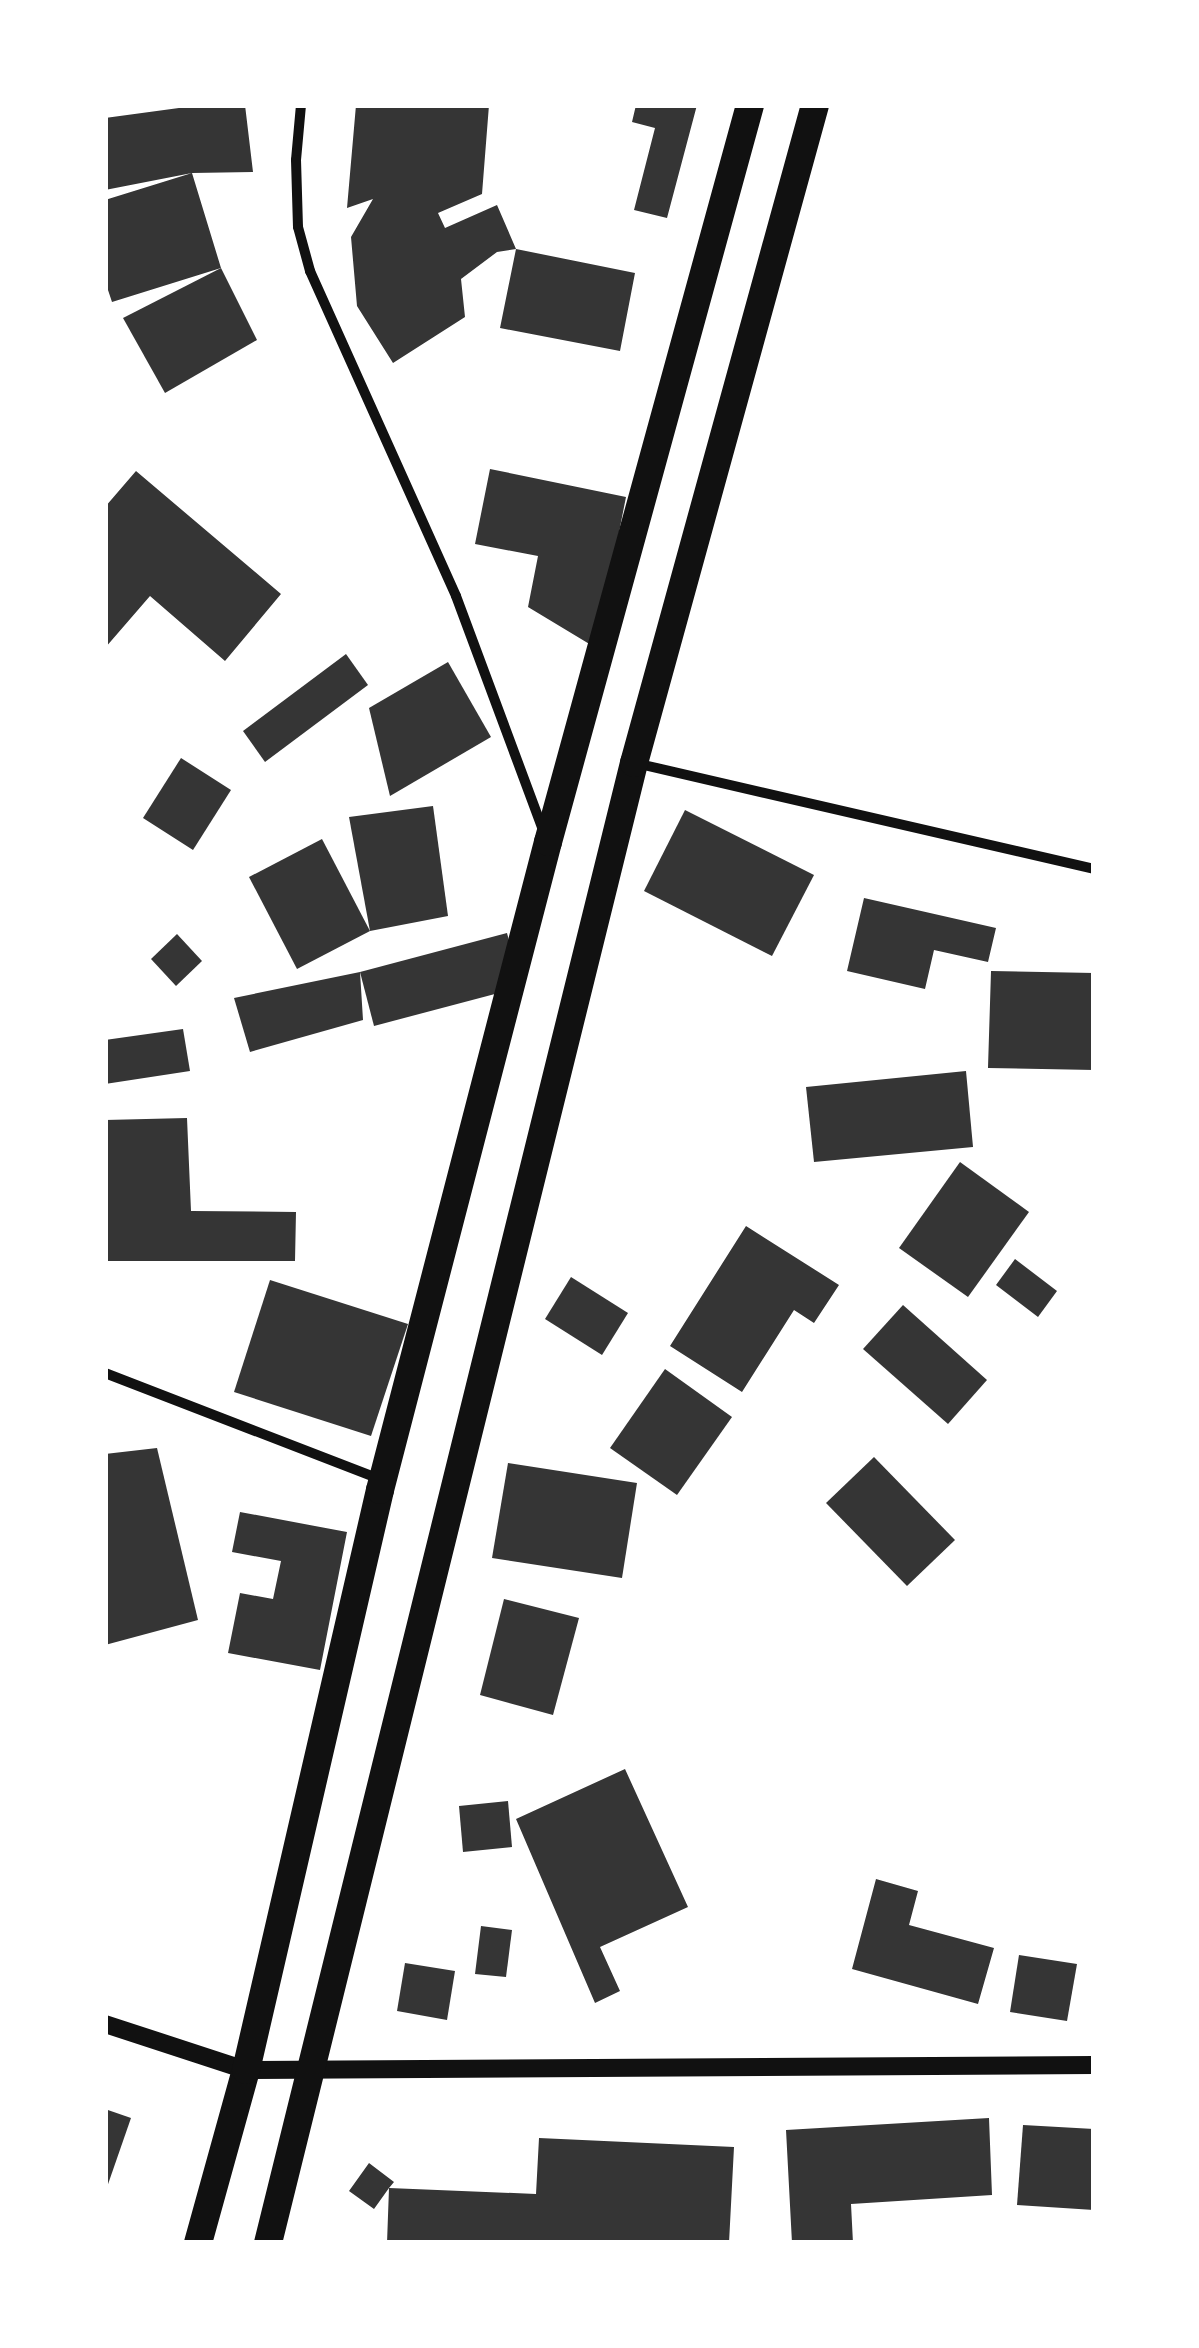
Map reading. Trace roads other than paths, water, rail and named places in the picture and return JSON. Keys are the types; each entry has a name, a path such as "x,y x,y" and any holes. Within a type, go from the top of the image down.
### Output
{"highway":[{"path":"198,2243 246,2070 383,1480 548,842 750,105"},
{"path":"268,2243 308,2068 634,763 815,105"}],"street":[{"path":"302,105 296,160 298,227 310,271 456,596 548,842"},
{"path":"634,763 1094,869"},
{"path":"105,1373 383,1480"},
{"path":"105,2024 246,2070 1094,2065"}]}
